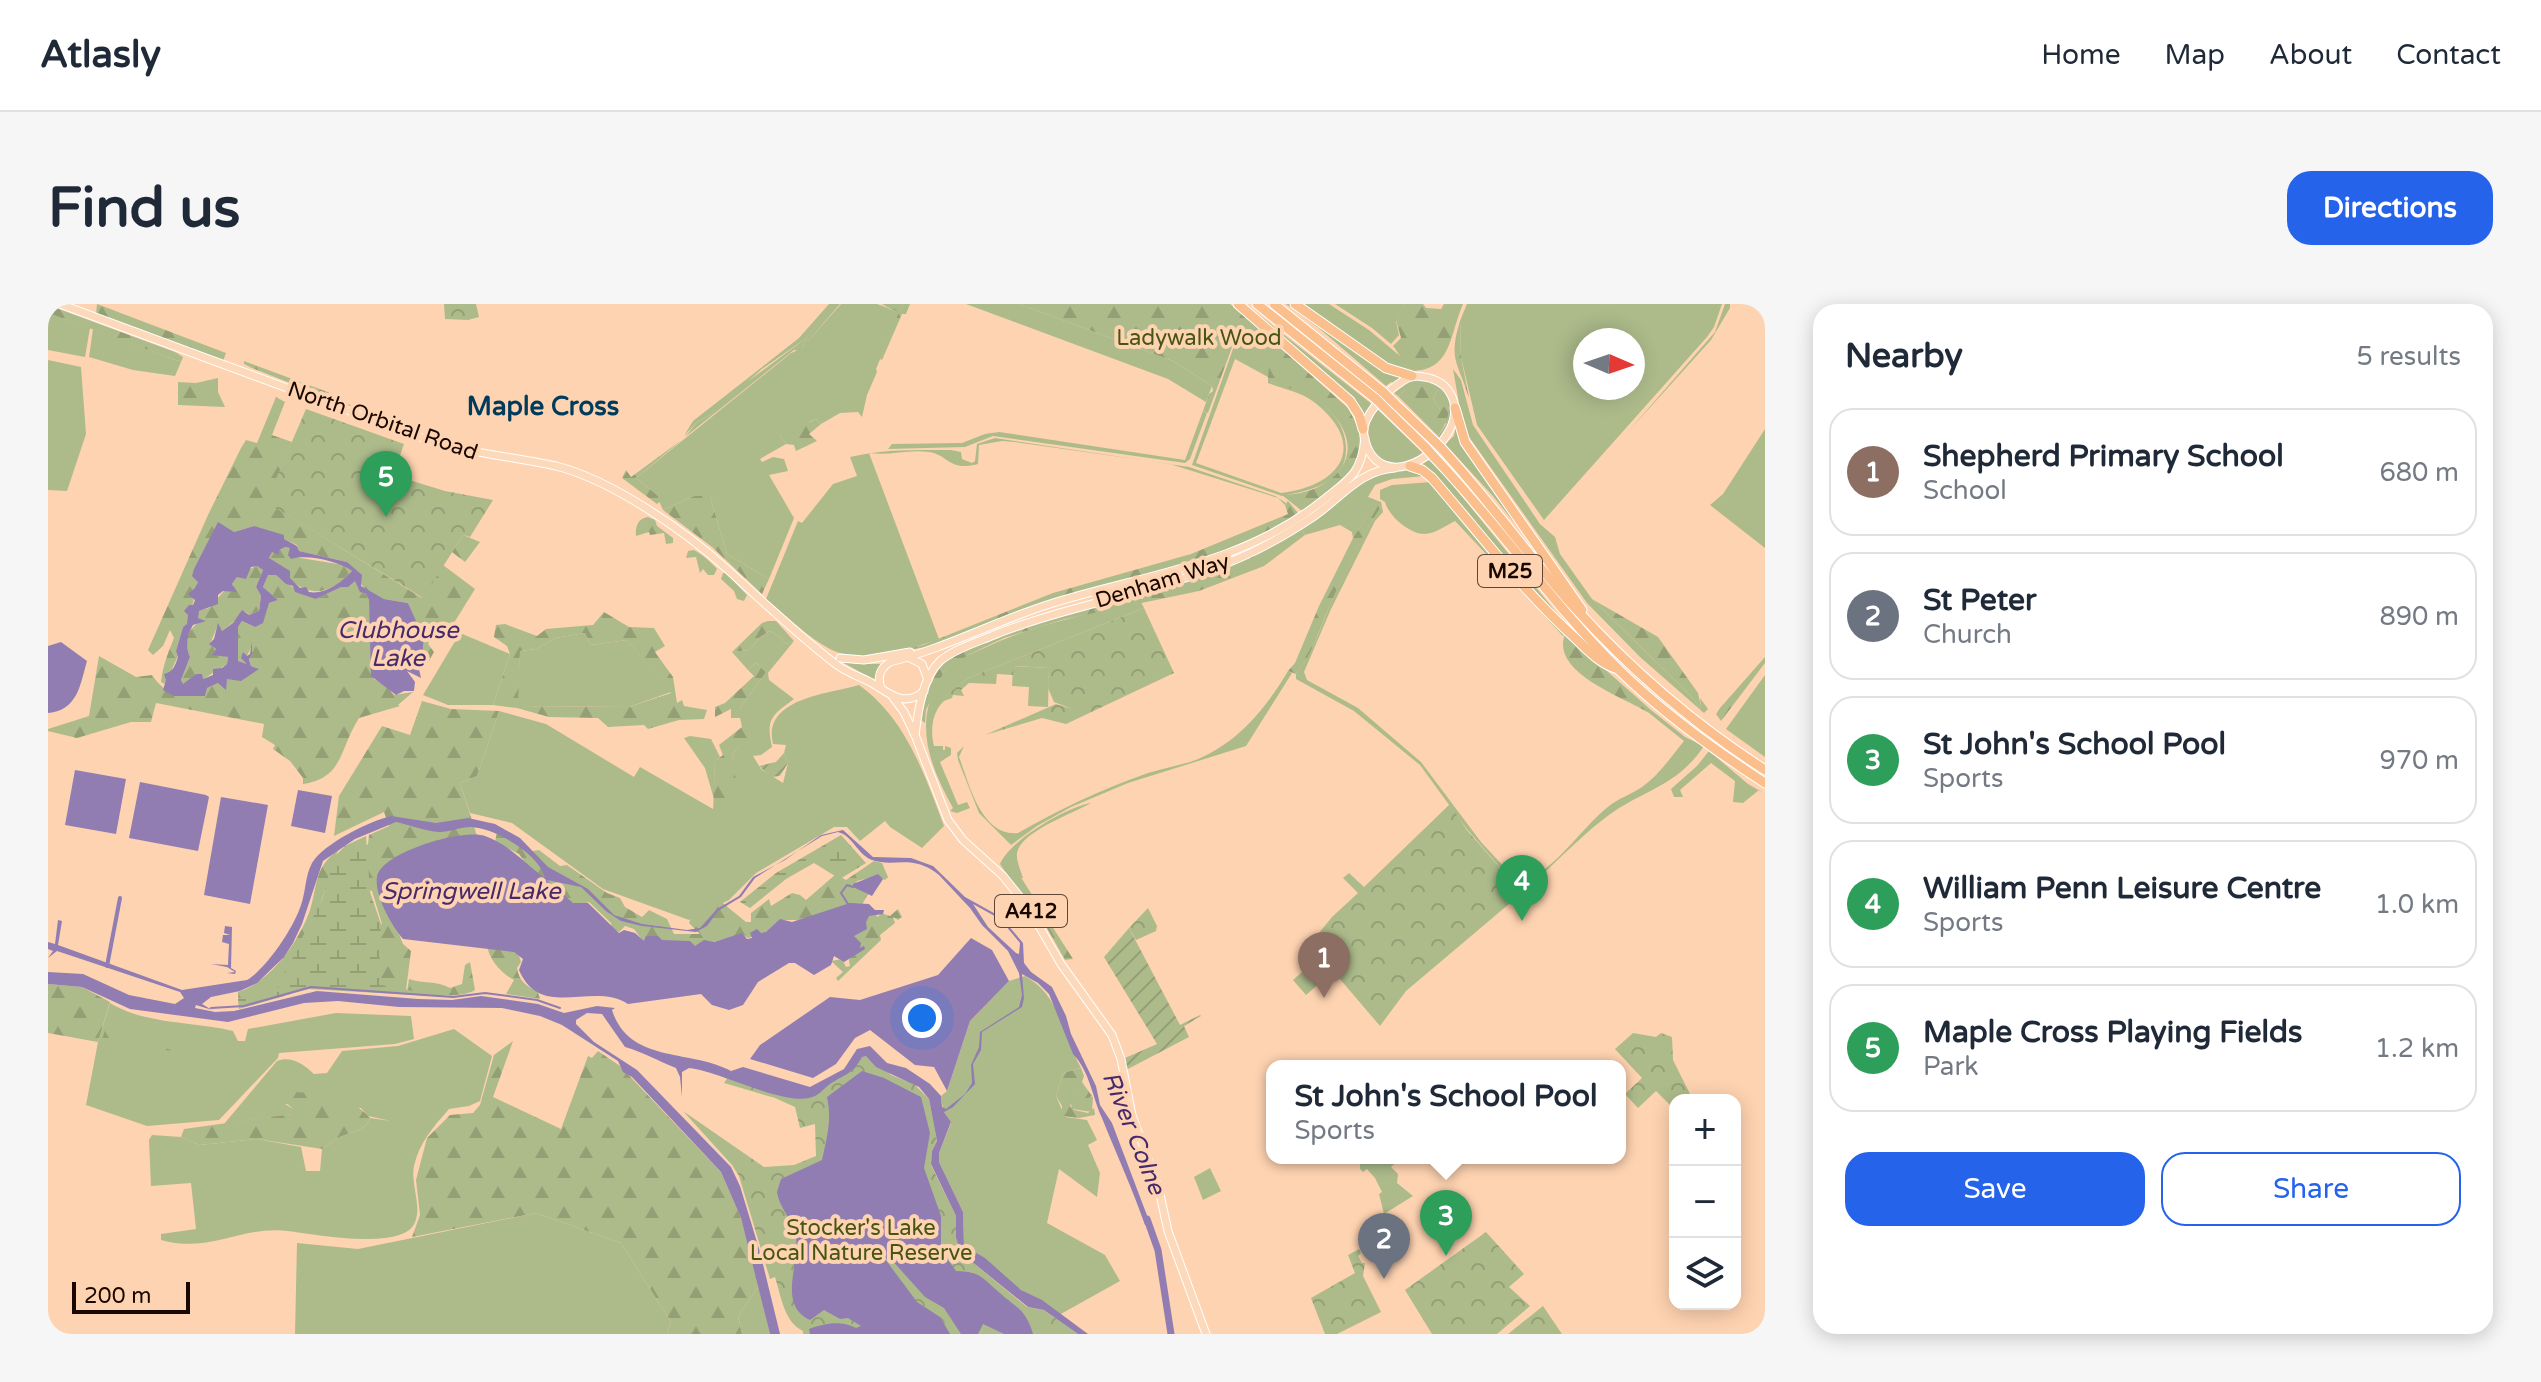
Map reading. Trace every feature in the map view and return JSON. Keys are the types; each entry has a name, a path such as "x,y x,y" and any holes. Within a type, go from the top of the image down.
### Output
{"highway":[{"path":"1238,304 1350,401 1359,415 1364,434"},
{"name":"M25","path":"1257,304 1383,399"},
{"name":"M25","path":"1274,304 1430,444 1632,666 1765,783"},
{"path":"1295,304 1386,368 1412,376"},
{"name":"M25","path":"1455,408 1465,442 1580,604 1588,621"},
{"name":"M25","path":"1438,453 1546,590 1618,669 1712,739 1765,770"},
{"name":"M25","path":"1410,466 1431,477 1556,620 1607,666 1618,669"}],"main road":[{"name":"North Orbital Road","path":"60,304 436,443 478,454 556,466 597,481 645,508 718,562 769,611 827,656"},
{"path":"1412,376 1440,382 1451,395 1455,418 1447,434 1425,457 1410,466 1395,468 1376,460 1370,454 1364,434 1374,407 1412,376"},
{"name":"Denham Way","path":"1311,514 1358,469 1364,434"},
{"name":"Denham Way","path":"926,687 939,662 979,640 1049,614 1210,569 1259,549 1365,475 1395,468"},
{"name":"Denham Way","path":"908,658 1051,604 1217,559 1297,523"},
{"path":"840,658 878,658 939,647"},
{"path":"827,656 858,662 890,662 908,658 922,664 927,672 926,687 915,735"},
{"path":"827,656 833,663 892,696 908,699 926,687"},
{"path":"881,688 880,674 890,662"},
{"name":"A412","path":"892,696 915,735 948,820 963,840 1003,876 1028,907 1061,964 1112,1035 1121,1059 1132,1115 1159,1190 1168,1231 1206,1334"}],"green space":[{"path":"97,304 226,353 223,361 96,315"},
{"path":"444,304 476,304 479,317 445,319"},
{"path":"829,304 836,304 805,339 762,369 684,436 693,421 799,338"},
{"path":"835,304 840,304 804,342 803,348 794,350 685,437 697,422 712,414 735,391 805,339"},
{"path":"841,304 877,304 897,312 882,304 903,304 876,369 862,417 858,412 840,413 821,424 816,419 780,435 786,444 760,459 762,462 773,457 784,459 788,471 769,475 794,518 769,579 727,554 710,496 694,496 663,510 656,494 636,478 791,353 803,348 804,342"},
{"path":"877,304 900,311 903,304 910,304 906,314 902,314 882,360 899,312"},
{"path":"966,304 1019,304 1173,361 1212,386 1206,402 1168,379"},
{"name":"Ladywalk Wood","path":"1019,304 1230,304 1348,408 1360,431 1359,456 1354,471 1302,511 1282,495 1314,489 1338,472 1345,461 1348,447 1345,433 1335,417 1321,404 1306,394 1271,381 1268,377 1269,360 1264,348 1239,328 1208,413 1203,411 1213,391 1212,386 1173,361"},
{"path":"1245,304 1373,405 1363,420 1359,411"},
{"path":"1286,304 1292,304 1390,374 1403,378 1386,386"},
{"path":"1304,304 1329,304 1369,330 1400,356 1409,371 1391,367"},
{"path":"1335,304 1405,304 1396,321 1399,335 1391,344"},
{"path":"1405,304 1423,304 1426,308 1441,309 1444,304 1463,304 1447,350 1434,365 1423,370 1409,371 1393,346 1401,338 1396,320"},
{"path":"1467,304 1722,304 1707,337 1544,520 1477,425 1461,357 1460,321"},
{"path":"1725,304 1730,304 1730,308 1711,340 1626,434 1715,332"},
{"path":"48,305 175,352 183,357 181,362 48,313"},
{"path":"48,313 90,328 85,357 48,350"},
{"path":"1460,321 1461,357 1469,398 1455,353"},
{"path":"93,329 181,362 175,376 133,370 89,357"},
{"path":"1240,329 1269,353 1271,381 1318,400 1337,420 1345,439 1346,454 1337,474 1318,487 1282,496 1192,465","holes":["1235,359 1268,377 1268,383 1314,402 1331,418 1340,433 1344,448 1341,461 1319,482 1302,489 1281,493 1196,463"]},
{"path":"48,360 81,367 86,434 67,491 48,490"},
{"path":"244,361 333,394 358,410 252,368"},
{"path":"1453,369 1461,380 1473,425 1540,524 1555,537 1560,554 1592,599 1694,699 1701,710 1700,698 1708,709 1704,713 1640,657 1587,603 1467,434"},
{"path":"218,378 218,392 225,407 178,405 178,382 196,383"},
{"path":"1421,379 1442,387 1450,401 1449,420 1440,439 1438,436 1446,424 1433,399 1438,389 1405,390 1398,396 1394,393 1410,381"},
{"path":"1417,386 1438,389 1433,399 1440,409 1448,405 1447,418 1438,436 1398,396"},
{"path":"276,397 285,402 272,435 292,442 267,502 422,598 443,565 475,589 452,626 440,623 428,644 434,652 430,659 423,650 424,643 408,603 384,599 365,590 347,562 299,551 297,545 254,526 234,532 198,581 188,624 183,627 176,651 178,656 165,684 161,682 162,676 174,638 170,630 163,646 153,655 148,650 241,448 246,440 257,443"},
{"path":"306,409 404,444 393,475 445,491 493,500 470,537 463,535 423,598 266,502"},
{"path":"1377,409 1424,454 1401,465 1390,464 1374,453 1368,437"},
{"path":"1203,411 1207,413 1190,459 1185,463 993,436 965,447 888,449 892,444 962,443 999,432 1185,460"},
{"path":"806,418 810,422 816,419 821,424 809,434 817,441 796,451 794,445 786,444 780,435"},
{"path":"1456,425 1540,555 1493,496 1445,444 1454,436"},
{"path":"1765,429 1765,548 1710,505 1723,494"},
{"path":"995,438 1149,461 1002,441 979,445 978,464 968,466 955,465 929,452 871,453 951,450 961,452 962,459 972,463 977,444"},
{"path":"683,439 636,478 656,494 661,501 657,504 622,478 626,470 631,477"},
{"path":"869,453 939,639 899,651 856,656 842,654 821,644 766,599 798,521 802,523 833,484 857,476 850,457"},
{"path":"752,458 757,461 757,468 740,477 733,469"},
{"path":"1429,460 1447,478 1572,632 1418,466"},
{"path":"1171,464 1189,467 1275,496 1286,503 1285,505 1278,498"},
{"path":"1411,469 1424,476 1392,479 1375,485 1368,497 1381,502 1383,512 1375,521 1331,609 1304,672 1307,680 1358,708 1421,762 1481,842 1520,884 1557,859 1609,806 1648,782 1684,741 1649,713 1651,710 1685,737 1704,746 1670,780 1618,809 1594,827 1522,893 1466,828 1420,765 1354,711 1296,679 1348,565 1381,507 1377,503 1353,538 1352,532 1340,525 1305,535 1301,528 1357,485 1385,470"},
{"path":"1432,482 1565,634 1563,636 1455,521 1432,533 1419,533 1400,523 1380,499 1380,490 1392,485"},
{"path":"694,496 710,496 727,554 769,579 762,594 712,547 663,510"},
{"path":"1288,501 1299,514 1265,534 1217,555 1072,596 940,645 873,655 923,645 1053,593 1191,554 1288,514 1285,505"},
{"path":"1377,502 1381,507 1347,569 1311,651 1296,674 1288,671 1295,663 1353,538"},
{"path":"648,517 673,538 673,543 666,544 664,533 650,535 649,532 636,536 638,524"},
{"path":"1301,528 1305,535 1264,566 1199,591 1065,619 1004,638 968,655 944,671 926,710 925,723 920,719 936,674 958,653 987,639 1065,612 1221,570"},
{"path":"463,535 480,542 465,562 452,552"},
{"path":"290,548 294,557 344,565 352,571 329,589 308,590 289,579 269,558 272,551"},
{"path":"694,550 717,569 714,575 708,575 703,569 700,573 696,557 686,558 688,551"},
{"path":"257,565 263,570 256,587 261,596 259,611 249,615 246,612 222,631 218,625 210,644 216,649 213,654 228,657 227,664 202,680 202,674 196,674 183,685 181,680 190,657 188,635 194,626 204,620 197,618 198,611 209,608 224,591 236,591 232,584 237,577"},
{"path":"723,573 747,595 744,601 737,599 734,591 721,579"},
{"path":"268,574 276,575 316,599 355,580 369,600 374,679 394,695 413,692 400,706 359,718 339,760 326,776 303,784 303,778 290,761 262,737 264,724 156,703 151,722 131,722 77,738 48,731 89,716 99,656 136,677 152,675 169,691 205,696 206,688 227,679 245,677 258,669 251,666 251,648 247,656 250,665 238,661 238,627 242,621 255,627 269,603 278,600 263,587"},
{"path":"1592,599 1658,637 1698,693 1702,712 1694,699"},
{"path":"1141,602 1144,608 968,678 943,699 933,722 934,746 943,746 943,750 945,746 951,748 951,755 940,762 958,805 967,802 970,808 957,813 950,811 953,808 929,752 926,722 933,692 945,670 967,655 1020,633"},
{"path":"1144,608 1174,673 1066,724 1042,718 985,735 1056,704 1072,709 1054,702 1048,688 1049,668 1014,666 1013,675 997,674 996,684 969,683 961,690 964,696 953,695 944,701 942,699 968,678"},
{"path":"604,612 629,627 654,628 665,646 655,652 673,677 677,703 682,700 684,706 707,710 704,719 679,720 648,729 644,725 608,727 598,718 549,717 493,705 510,654 507,646 494,637 496,625 505,624 537,636 546,629 593,625","holes":["585,633 591,645 627,640 671,693 629,707 518,706 520,651 536,649 556,638"]},
{"path":"776,621 794,641 786,644 770,631 749,650 732,652 762,623"},
{"path":"770,631 786,644 794,641 768,673 769,680 794,699 772,719 770,730 772,747 761,755 753,756 761,769 783,783 788,763 784,753 786,745 773,744 772,729 787,707 816,695 859,685 889,714 912,748 937,806 944,826 922,848 885,821 860,841 847,827 834,827 756,873 729,900 689,920 603,889 512,823 470,813 460,783 477,776 499,711 546,724 634,777 640,767 713,809 733,764 732,755 744,733 740,708 766,672 756,663 748,670 732,652 749,650"},
{"path":"460,633 510,654 493,705 448,705 423,695"},
{"path":"585,633 591,645 627,640 671,692 629,707 517,706 520,651 536,649 556,638"},
{"path":"1565,634 1651,710 1649,713 1578,672 1568,661 1563,648"},
{"path":"1765,657 1765,663 1721,721 1716,714 1720,708"},
{"path":"835,658 856,664 880,664 876,681"},
{"path":"756,663 766,672 740,708 756,734 743,740 732,755 736,781 723,822 713,814 715,761 723,755 719,745 742,727 740,718 731,718 731,709 715,717 715,707 725,703 754,676 748,670"},
{"path":"1013,666 1049,668 1048,707 1028,706 1029,687 1012,686"},
{"path":"1288,671 1292,673 1246,746 1128,783 1071,807 1011,845 979,813 958,760 957,753 964,746 959,757 978,806 995,826 1005,832 1018,833 1098,793 1148,773 1190,762 1221,747 1247,726"},
{"path":"1765,675 1765,757 1726,729"},
{"path":"422,701 451,709 499,711 477,776 460,783 478,839 378,881 403,944 411,951 406,990 374,988 359,934 382,924 372,891 358,888 360,852 368,844 369,835 389,826 384,812 334,836 339,796 382,726 410,735"},
{"path":"684,738 711,739 720,757 715,761 714,799 705,768"},
{"path":"1709,751 1759,790 1743,803 1733,802 1735,781 1711,763 1680,790 1683,797 1674,797 1671,789"},
{"path":"784,753 788,763 780,776 771,777 759,766 776,762"},
{"path":"1091,803 1028,837 1017,853 1023,878 1012,882 1000,864 1014,845 1054,818"},
{"path":"1450,804 1466,829 1522,893 1406,991 1380,1026 1310,944 1332,917 1358,893 1343,878 1349,873 1364,887"},
{"path":"497,832 515,841 527,852 539,850 560,866 567,865 607,893 620,898 625,907 642,917 649,910 667,919 674,934 700,934 689,923 696,906 705,896 719,900 746,922 751,922 751,913 769,899 771,906 792,893 806,900 836,874 846,880 874,861 882,863 888,877 885,880 877,876 857,881 855,887 868,894 862,905 803,920 780,920 767,933 751,933 752,937 748,938 742,934 695,947 645,944 634,929 625,926 619,932 612,929 611,923 589,902 576,906 534,876 519,854 495,842"},
{"path":"841,835 866,863 840,879 814,863 786,879 750,908 740,902 776,873"},
{"path":"366,836 370,892 381,924 381,985 448,997 309,989 239,1007 238,999 255,991 281,987 281,977 290,966 322,900 334,857 345,846"},
{"path":"338,850 291,994 239,1009 238,992 272,970 299,935 310,910 321,870"},
{"path":"1022,879 1073,959 1065,960 1047,928 1012,882"},
{"path":"1148,908 1157,926 1156,931 1136,940 1129,928"},
{"path":"898,909 902,917 898,920 893,917 895,923 880,935 881,940 838,981 836,978 843,972 831,961 842,959 846,967 850,966 851,943 862,922 874,913 878,917 881,913 890,916"},
{"path":"1129,928 1180,1025 1201,1016 1184,1026 1189,1037 1126,1070 1125,1058 1157,1044 1104,957"},
{"path":"487,945 517,949 521,962 517,968 520,977 538,992 540,999 506,994 514,980 496,966"},
{"path":"1316,960 1329,975 1306,995 1293,980"},
{"path":"470,962 475,990 469,993 433,995 407,992 409,979 450,988 462,984 465,965"},
{"path":"1025,976 1037,984 1053,1005 1081,1068 1063,1073 1056,1096 1065,1117 1087,1120 1097,1140 1088,1145 1100,1173 1097,1197 1059,1169 1047,1223 1105,1255 1120,1281 1059,1315 964,1246 963,1212 939,1162 939,1153 951,1123 943,1110 941,1096 947,1091 970,1021 1009,981"},
{"path":"48,984 82,987 110,1002 98,1042 48,1033"},
{"path":"110,1003 154,1019 233,1031 238,1041 245,1041 248,1029 336,1013 411,1016 414,1039 395,1044 279,1053 278,1058 219,1120 147,1126 86,1105 98,1042"},
{"path":"109,1017 112,1037 182,1052 112,1044 102,1040"},
{"path":"454,1029 492,1056 480,1101 449,1109 419,1150 413,1173 417,1212 413,1226 403,1233 372,1239 271,1230 195,1244 161,1240 161,1234 196,1229 191,1183 151,1186 149,1140 152,1135 181,1137 200,1145 257,1139 301,1147 306,1171 320,1171 322,1149 340,1137 361,1129 370,1118 391,1121 368,1116 361,1108 285,1104 293,1109 293,1114 224,1124 277,1061 292,1060 314,1074 327,1073 342,1051 398,1046"},
{"path":"1633,1033 1656,1037 1661,1033 1672,1037 1673,1060 1690,1094 1669,1094 1669,1104 1656,1091 1638,1108 1626,1093 1642,1078 1615,1049"},
{"path":"513,1041 493,1097 561,1129 588,1056 592,1058 598,1051 620,1066 721,1172 741,1218 759,1286 738,1316 742,1334 667,1334 671,1322 621,1243 536,1213 412,1237 420,1215 416,1180 427,1138 450,1115 473,1113 480,1105 494,1055"},
{"name":"Stocker's Lake Local Nature Reserve","path":"865,1051 891,1075 914,1084 929,1099 937,1141 932,1151 931,1165 956,1216 956,1238 961,1253 1027,1307 1044,1310 1078,1334 803,1334 791,1321 775,1277 770,1279 739,1176 683,1111 764,1167 794,1165 816,1156 815,1124 800,1128 795,1107 724,1083 730,1074 800,1095 842,1074"},
{"path":"1081,1068 1084,1076 1082,1082 1092,1096 1084,1100 1074,1095 1070,1106 1088,1113 1094,1108 1095,1115 1079,1118 1062,1116 1062,1106 1056,1096 1063,1073"},
{"path":"294,1092 345,1100 370,1118 361,1129 340,1137 322,1149 257,1139 200,1145 181,1137 184,1129 292,1114 293,1109 283,1100 285,1095"},
{"path":"1074,1095 1093,1097 1092,1112 1072,1109 1070,1099"},
{"path":"1360,1164 1394,1164 1391,1167 1398,1174 1397,1183 1413,1196 1384,1214 1379,1194 1382,1192 1375,1178 1367,1169 1363,1172"},
{"path":"1210,1168 1221,1191 1203,1200 1194,1177"},
{"path":"536,1213 621,1243 671,1322 667,1334 295,1334 297,1243 358,1249"},
{"path":"1486,1232 1524,1274 1509,1287 1530,1306 1497,1334 1432,1334 1405,1290"},
{"path":"1359,1249 1361,1253 1358,1256 1365,1263 1363,1276 1381,1312 1337,1334 1325,1334 1311,1298 1355,1273 1348,1255"},
{"path":"759,1286 770,1334 742,1334 738,1316"},
{"path":"1543,1306 1562,1334 1508,1334"}],"water":[{"name":"Clubhouse Lake","path":"218,522 234,532 254,526 284,535 284,539 297,546 299,551 347,562 362,575 361,586 384,599 408,603 424,639 423,650 430,660 419,669 421,678 407,671 415,682 414,691 396,695 371,676 369,600 366,594 360,592 355,581 348,587 341,587 316,599 295,592 293,586 276,575 268,575 263,587 278,600 269,603 263,623 255,627 242,621 238,627 238,661 247,664 241,658 243,652 247,656 250,654 252,642 252,654 249,659 251,666 259,669 241,681 227,679 226,690 218,683 207,688 205,696 174,696 163,690 164,674 172,670 176,663 176,651 183,627 187,624 188,615 184,611 195,600 188,594 198,582 192,576","holes":["290,548 288,555 291,559 322,559 352,571 327,590 309,592 290,578 290,571 269,558 272,552 279,555 279,550","257,566 263,570 256,587 261,596 259,611 249,615 242,610 233,623 222,631 218,623 214,639 209,644 216,649 212,655 228,657 227,664 213,669 213,675 203,679 202,674 196,674 183,684 181,680 190,657 187,645 189,633 193,625 206,621 198,618 199,611 218,604 218,595 223,591 237,592 232,584 237,577 246,579 251,567"]},
{"path":"61,642 87,661 72,702 48,713 48,646"},
{"path":"75,770 126,779 116,834 65,825"},
{"path":"140,782 209,797 198,851 129,838"},
{"path":"298,790 332,796 325,833 291,826"},
{"path":"221,797 268,805 250,904 204,895"},
{"name":"Springwell Lake","path":"391,816 436,823 468,818 495,824 520,838 548,867 588,889 614,915 642,924 687,930 700,928 717,909 739,896 753,877 777,864 755,878 741,897 718,911 707,926 696,932 621,921 581,887 547,880 573,903 588,903 619,933 624,930 635,933 644,941 646,936 658,936 662,940 690,941 695,946 704,940 714,942 742,933 747,939 752,938 750,933 757,929 761,933 766,932 780,919 792,922 850,903 869,904 875,910 884,910 883,914 869,916 867,929 854,936 861,943 860,948 864,946 865,949 844,962 834,956 831,965 814,975 795,963 789,963 758,982 743,1005 729,1010 712,1005 701,994 628,1004 599,996 554,997 540,994 529,985 519,970 523,959 514,952 403,939 378,892 377,877 393,859 443,839 474,834 485,836 510,849 545,878 535,860 516,844 492,832 467,827 439,832 396,822 355,839 323,861 293,943 284,957 257,983 240,991 211,997 202,1004 212,1010 196,1005 195,1008 215,1012 234,1011 317,991 418,999 452,1000 481,996 538,1004 564,1013 597,1006 615,1008 612,1010 620,1027 632,1039 647,1047 731,1071 743,1067 810,1087 844,1069 857,1049 870,1046 887,1063 906,1068 930,1084 941,1096 942,1107 946,1109 965,1094 972,1083 971,1065 979,1047 980,1032 1019,1007 1022,995 1019,973 1008,951 939,875 929,868 920,864 872,860 862,854 848,837 838,832 822,836 797,852 821,835 843,830 873,857 911,858 933,866 965,897 1001,917 1023,943 1024,963 1052,987 1096,1086 1100,1105 1112,1123 1151,1226 1145,1225 1087,1076 1073,1054 1049,994 1022,974 1024,998 1022,1007 982,1032 981,1050 973,1064 975,1084 953,1107 944,1112 951,1122 939,1153 939,1162 963,1212 964,1246 985,1258 1021,1290 1042,1300 1088,1334 1078,1334 1044,1310 1028,1307 961,1253 956,1238 956,1216 931,1164 937,1141 929,1099 919,1087 876,1067 866,1056 848,1074 809,1098 797,1099 767,1092 689,1068 682,1072 682,1097 676,1068 625,1047 602,1014 587,1013 576,1020 576,1024 594,1042 637,1070 731,1167 760,1252 780,1334 770,1334 741,1218 721,1172 632,1077 623,1072 618,1061 562,1025 540,1016 502,1008 399,1007 338,1001 304,1003 228,1022 130,1009 82,987 48,984 48,972 83,974 129,995 175,1004 184,998 180,992 57,951 48,958 53,951 48,949 48,942 55,944 58,920 62,921 58,945 182,990 247,980 271,957 292,924 301,905 312,863 326,848 348,834","holes":["973,904 1000,919 1020,943 1019,954 988,927"]},
{"path":"878,874 883,879 872,896 853,887 853,884"},
{"path":"225,926 232,927 231,968 236,971 235,974 227,973 235,972 227,967 211,964 228,965 229,944 222,942 223,935 230,935 224,933"},
{"path":"971,938 992,950 1009,981 970,1021 947,1091 934,1067 915,1065 870,1030 855,1038 836,1064 813,1078 750,1059 760,1045 830,997 860,1000 938,975"},
{"name":"Stocker's Lake Local Nature Reserve","path":"862,1071 884,1078 921,1097 930,1133 924,1168 941,1216 941,1250 956,1271 981,1277 1017,1307 1033,1334 1004,1334 983,1324 978,1334 961,1334 944,1308 925,1297 890,1258 885,1259 917,1302 940,1317 950,1334 810,1334 809,1329 827,1324 861,1326 824,1310 810,1320 800,1313 792,1292 797,1244 795,1233 777,1192 781,1179 822,1160 829,1121 827,1097"}],"waterway":[{"path":"848,904 841,893 847,885 853,887"},
{"path":"107,966 120,898"},
{"path":"211,1008 244,1006 311,987 453,997 485,993 537,1000 560,1008"},
{"name":"River Colne","path":"1147,1219 1158,1250 1171,1334"}],"place":[{"name":"Maple Cross Playing Fields","path":"386,517"},
{"name":"William Penn Leisure Centre","path":"1522,921"},
{"name":"Shepherd Primary School","path":"1324,998"},
{"name":"St John's School Pool","path":"1446,1256"},
{"name":"St Peter","path":"1384,1279"}],"district":[{"name":"Maple Cross","path":"543,406"}]}
